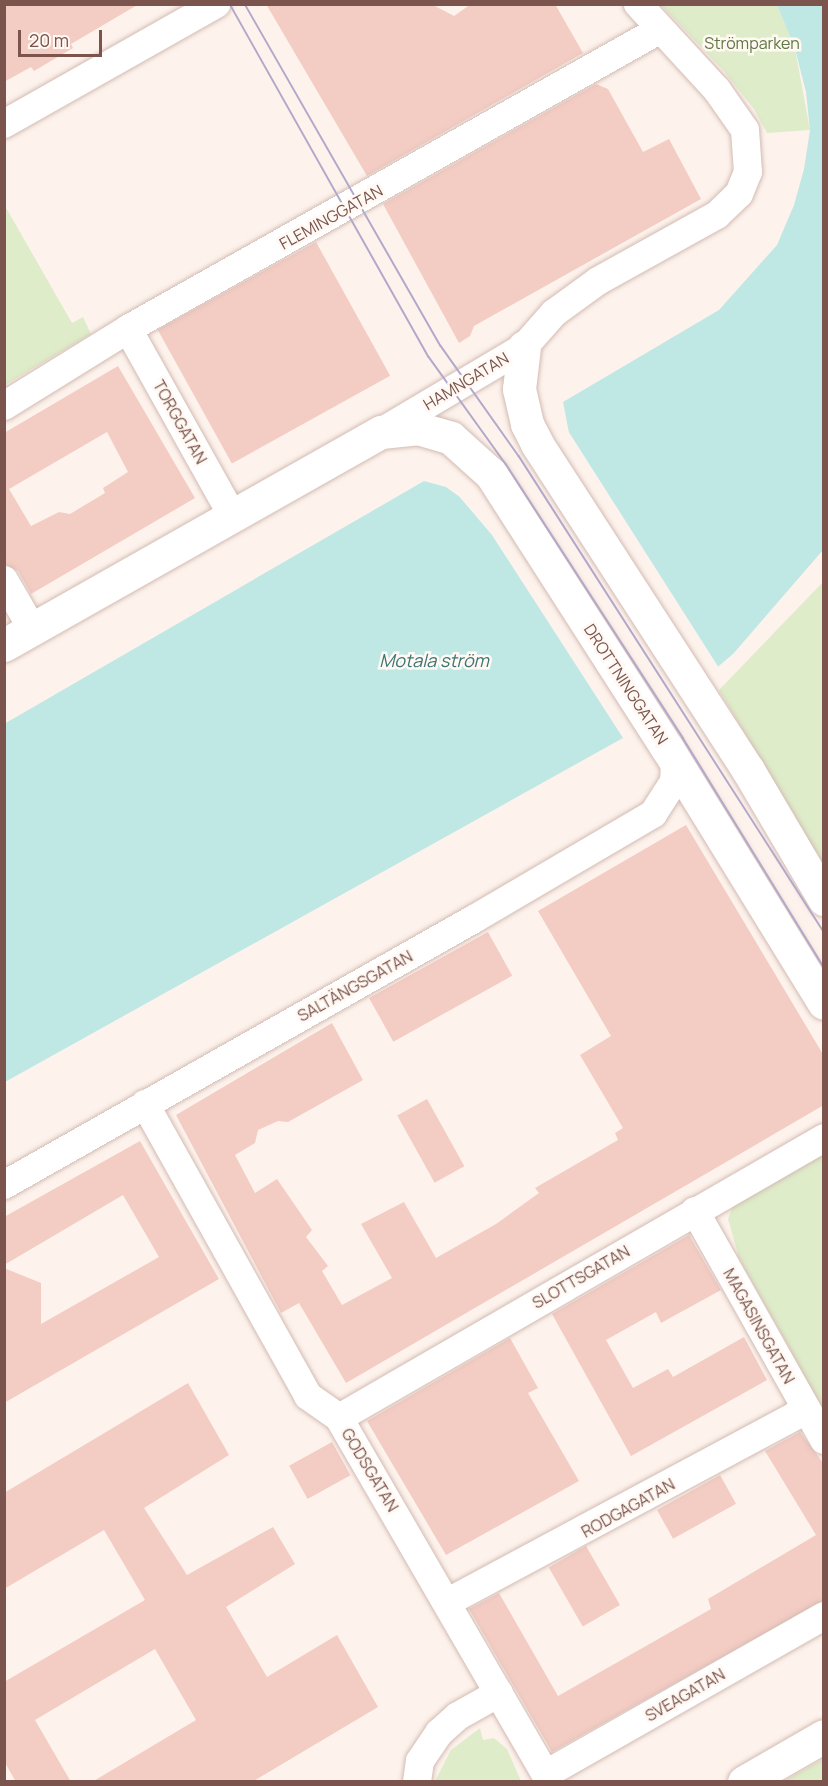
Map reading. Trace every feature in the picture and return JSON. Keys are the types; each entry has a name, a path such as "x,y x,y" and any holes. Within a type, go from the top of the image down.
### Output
{"main road":[{"path":"524,347 519,389 526,424 714,718 824,899"},
{"name":"DROTTNINGGATAN","path":"381,432 417,428 451,438 491,474 671,754 824,1003"},
{"name":"HAMNGATAN","path":"4,645 381,432"},
{"path":"744,1782 824,1736"}],"street":[{"path":"4,124 216,4"},
{"name":"HAMNGATAN","path":"381,432 524,347 554,313 598,281 717,215 739,194 748,172 745,130 717,90 659,30 638,4"},
{"name":"FLEMINGGATAN","path":"4,406 128,329 659,30"},
{"name":"TORGGATAN","path":"128,329 232,515"},
{"path":"4,580 33,630"},
{"name":"SALTÄNGSGATAN","path":"4,1185 474,919 652,814 674,782 671,754"},
{"name":"GODSGATAN","path":"145,1104 308,1396 339,1418 448,1602 548,1778"},
{"name":"SLOTTSGATAN","path":"339,1418 824,1138"},
{"name":"MAGASINSGATAN","path":"695,1211 824,1440"},
{"name":"RODGAGATAN","path":"448,1602 795,1416 804,1406"},
{"name":"SVEAGATAN","path":"548,1778 824,1616"},
{"path":"417,1782 420,1761 439,1733 458,1716 500,1694"}],"green space":[{"name":"Strömparken","path":"661,5 777,5 795,49 810,130 767,133 754,109 723,70"},
{"path":"5,206 72,323 83,317 91,334 5,385"},
{"path":"823,582 823,865 719,690"},
{"path":"823,1150 823,1409 739,1258 728,1219 735,1200"},
{"path":"480,1728 483,1740 494,1738 507,1749 521,1781 435,1781 451,1750"},
{"path":"823,1759 823,1781 784,1781"}],"water":[{"name":"Motala ström","path":"777,5 823,5 823,550 733,654 675,703 623,738 5,1082 4,724 424,481 446,487 464,500 569,433 563,402 719,310 777,245 794,205 804,169 810,130 806,92 795,49"}],"pier":[{"path":"565,426 719,668 677,706 625,741 492,535 458,495 464,497 565,432"}],"building":[{"path":"4,4 139,4 71,44 73,48 34,71 31,67 4,82"},
{"path":"266,4 431,4 454,16 471,4 555,4 583,53 367,176"},
{"path":"596,84 608,89 643,152 669,139 701,199 474,326 470,336 459,343 383,204"},
{"path":"316,242 390,376 232,464 158,330"},
{"path":"118,366 195,498 31,594 18,571 4,564 4,433","holes":["107,432 128,472 103,488 105,493 70,514 59,512 31,526 9,489"]},
{"path":"686,825 824,1056 824,1105 346,1383 299,1303 281,1313 176,1115 332,1023 363,1080 288,1122 278,1121 258,1130 255,1143 235,1155 255,1193 277,1179 312,1230 306,1237 328,1266 322,1271 342,1305 392,1278 361,1224 404,1202 436,1258 496,1224 539,1193 535,1188 618,1140 615,1133 623,1128 580,1055 611,1036 538,911"},
{"path":"488,932 512,976 393,1042 369,998"},
{"path":"427,1099 464,1166 435,1183 397,1115"},
{"path":"140,1141 219,1279 4,1403 4,1268 41,1283 41,1324 159,1257 123,1195 4,1265 4,1217"},
{"path":"689,1235 721,1290 661,1323 656,1312 606,1340 633,1388 668,1369 673,1377 744,1337 767,1380 631,1456 552,1314"},
{"path":"510,1338 538,1388 528,1393 579,1481 446,1555 367,1421"},
{"path":"188,1383 229,1455 144,1508 187,1575 273,1527 295,1564 226,1607 267,1677 337,1635 378,1707 252,1782 92,1782 196,1720 155,1649 35,1720 71,1782 16,1782 4,1761 4,1682 145,1600 104,1530 4,1589 4,1493"},
{"path":"800,1432 824,1464 824,1600 552,1752 469,1609 499,1593 558,1696 711,1609 708,1599 816,1535 765,1451"},
{"path":"332,1442 350,1475 308,1499 289,1466"},
{"path":"720,1475 736,1504 673,1539 657,1510"},
{"path":"586,1546 620,1605 583,1626 549,1568"}],"tram line":[{"path":"230,4 429,357 506,464 683,738 824,967"},
{"path":"245,4 441,346 519,456 824,932"}]}
